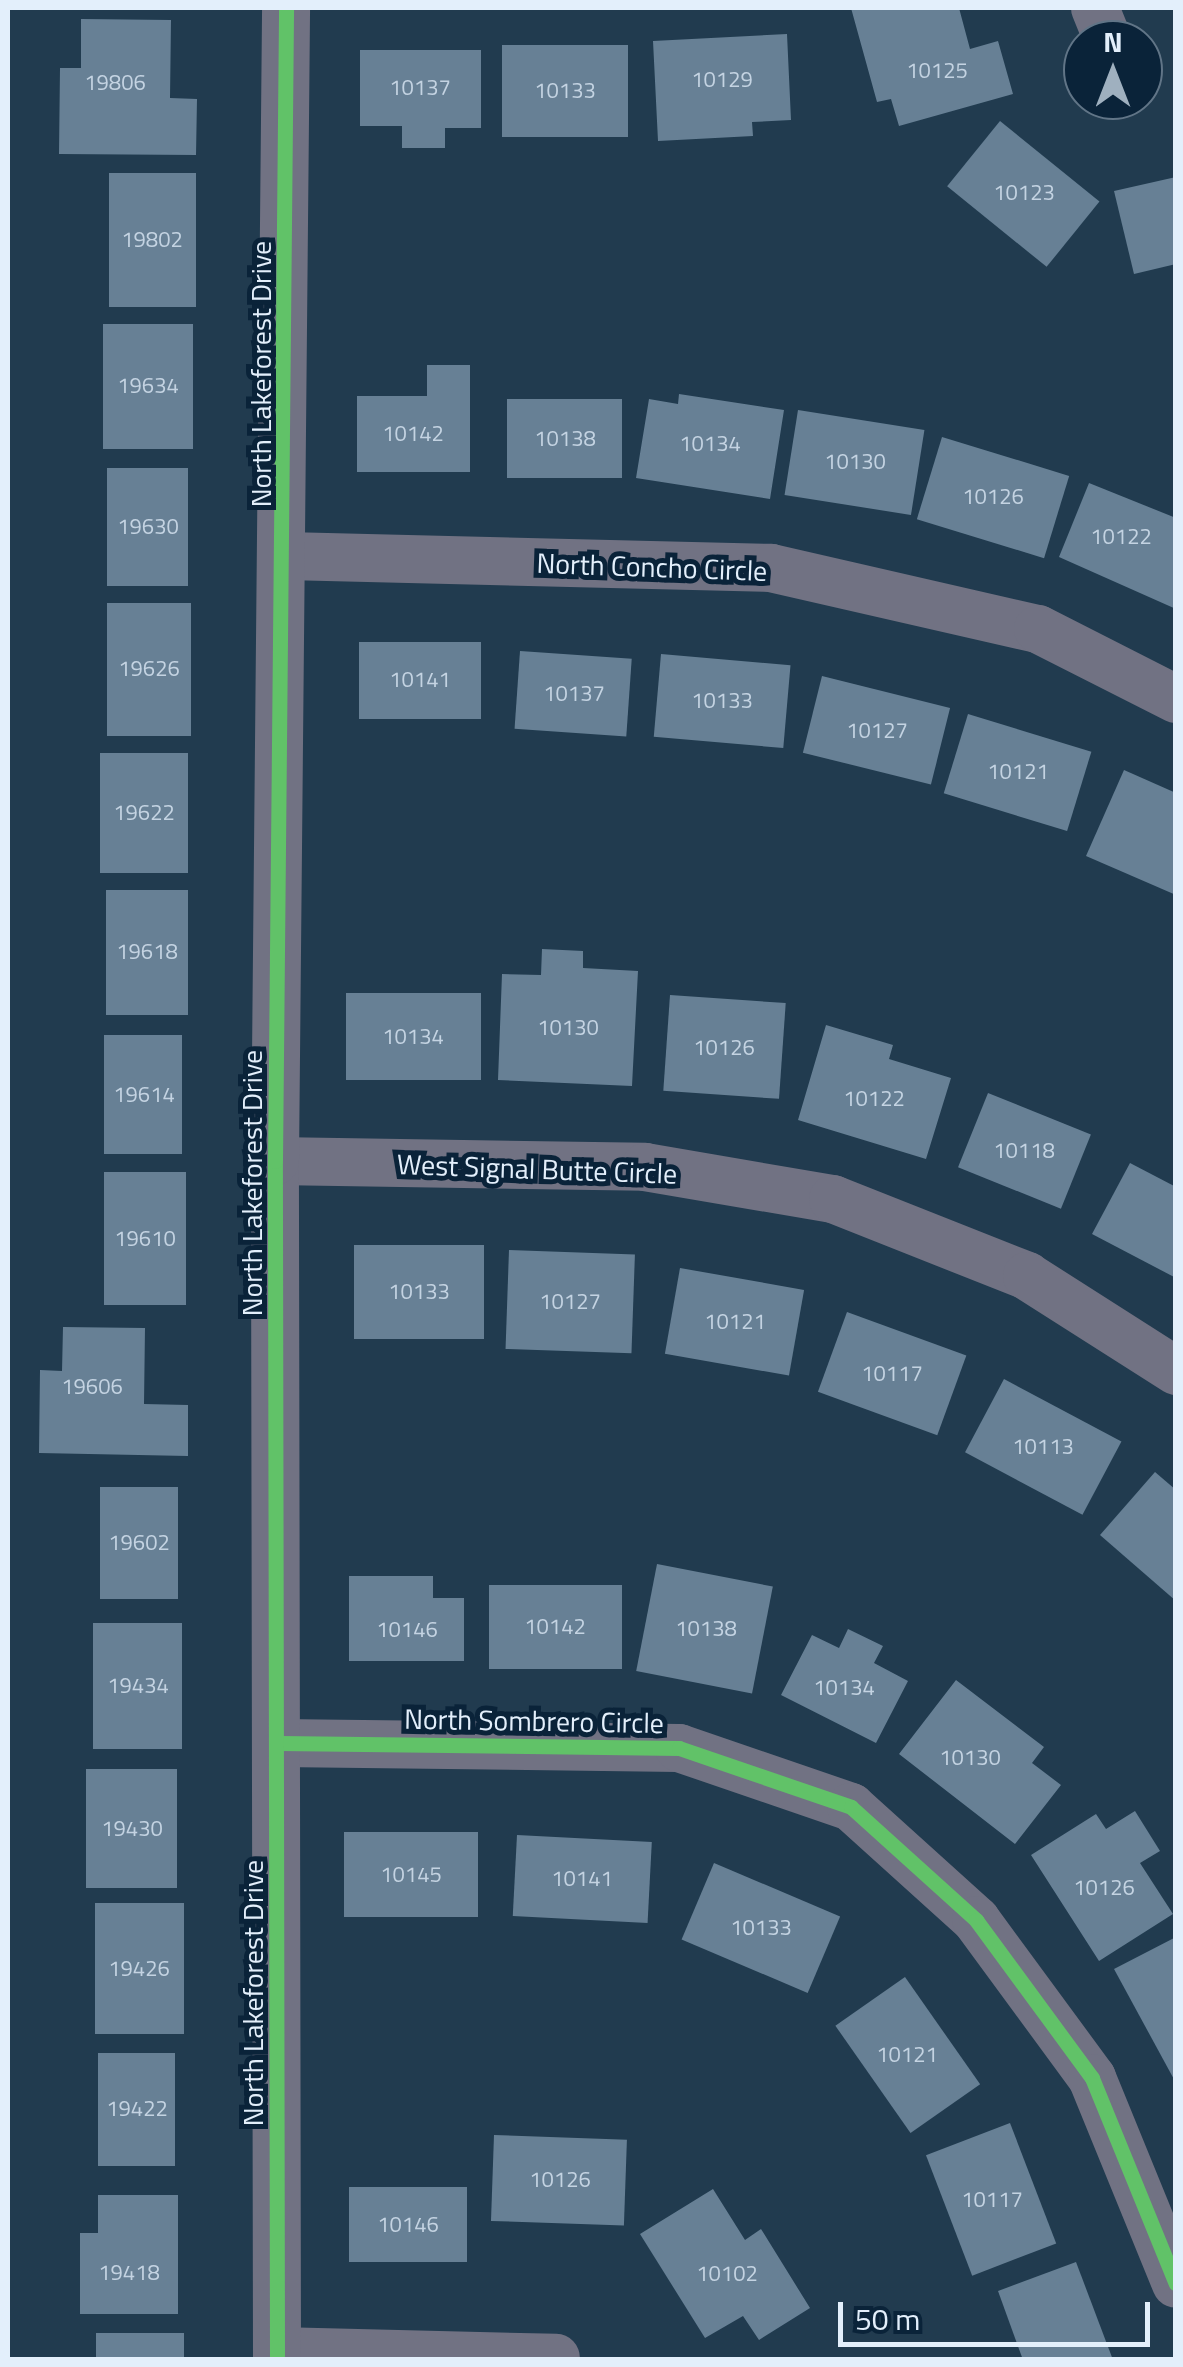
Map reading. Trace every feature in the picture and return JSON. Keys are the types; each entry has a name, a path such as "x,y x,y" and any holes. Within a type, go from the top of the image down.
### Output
{"street":[{"name":"North Lakeforest Drive","path":"277,2355 279,1743 275,1161 286,556 286,8"},
{"name":"North Concho Circle","path":"286,556 771,568 1038,629 1176,700"},
{"name":"West Signal Butte Circle","path":"275,1161 644,1167 834,1198 1027,1276 1176,1370"},
{"name":"North Sombrero Circle","path":"279,1743 679,1748 852,1807 976,1920 1092,2078 1176,2284"},
{"path":"277,2355 556,2358"}],"building":[{"path":"851,8 959,8 970,49 998,41 1013,94 899,126 891,99 877,102"},
{"path":"81,19 171,20 170,98 197,99 196,155 59,154 60,68 81,68"},
{"path":"787,34 791,120 752,122 753,136 658,141 653,41"},
{"path":"502,45 628,45 628,137 502,137"},
{"path":"360,50 481,50 481,128 445,128 445,148 402,148 402,126 360,126"},
{"path":"1000,121 1099,202 1047,267 947,186"},
{"path":"109,173 196,173 196,307 109,307"},
{"path":"1176,177 1176,264 1134,274 1114,191"},
{"path":"103,324 193,324 193,449 103,449"},
{"path":"427,365 470,365 470,472 357,472 357,396 427,396"},
{"path":"679,394 784,410 770,499 636,478 649,399 678,404"},
{"path":"507,399 622,399 622,478 507,478"},
{"path":"798,410 924,430 911,515 785,495"},
{"path":"942,437 1069,476 1044,558 917,519"},
{"path":"107,468 188,468 188,586 107,586"},
{"path":"1089,483 1176,518 1176,609 1059,557"},
{"path":"107,603 191,603 191,736 107,736"},
{"path":"359,642 481,642 481,719 359,719"},
{"path":"520,651 632,659 626,737 515,729"},
{"path":"661,654 791,665 783,748 654,737"},
{"path":"822,676 950,708 931,785 803,753"},
{"path":"968,714 1091,752 1067,831 944,793"},
{"path":"100,753 188,753 188,873 100,873"},
{"path":"1124,770 1176,793 1176,895 1086,856"},
{"path":"106,890 188,890 188,1015 106,1015"},
{"path":"542,949 583,951 583,968 638,971 632,1086 498,1080 502,974 541,975"},
{"path":"346,993 481,993 481,1080 346,1080"},
{"path":"670,995 786,1003 779,1099 663,1091"},
{"path":"826,1025 893,1045 889,1059 951,1078 926,1159 798,1120"},
{"path":"104,1035 182,1035 182,1154 104,1154"},
{"path":"988,1093 1091,1135 1061,1209 958,1167"},
{"path":"1130,1163 1176,1187 1176,1278 1092,1234"},
{"path":"104,1172 186,1172 186,1305 104,1305"},
{"path":"354,1245 484,1245 484,1339 354,1339"},
{"path":"509,1250 635,1254 631,1353 506,1349"},
{"path":"680,1268 804,1290 789,1376 665,1354"},
{"path":"847,1312 966,1355 937,1435 818,1392"},
{"path":"63,1327 145,1328 144,1404 188,1405 188,1456 39,1453 40,1370 62,1371"},
{"path":"1004,1379 1121,1441 1082,1515 965,1452"},
{"path":"1155,1472 1176,1490 1176,1601 1100,1535"},
{"path":"100,1487 178,1487 178,1599 100,1599"},
{"path":"657,1564 773,1587 752,1694 636,1671"},
{"path":"349,1576 433,1576 433,1598 464,1598 464,1661 349,1661"},
{"path":"489,1585 622,1585 622,1669 489,1669"},
{"path":"93,1623 182,1623 182,1749 93,1749"},
{"path":"848,1629 883,1646 874,1663 908,1681 876,1743 781,1695 812,1635 839,1648"},
{"path":"956,1680 1044,1747 1032,1763 1061,1785 1015,1844 899,1754"},
{"path":"86,1769 177,1769 177,1888 86,1888"},
{"path":"1135,1811 1160,1851 1140,1863 1173,1914 1099,1961 1031,1855 1096,1814 1106,1829"},
{"path":"344,1832 478,1832 478,1917 344,1917"},
{"path":"517,1835 652,1842 648,1923 513,1916"},
{"path":"714,1863 840,1917 808,1993 682,1939"},
{"path":"95,1903 184,1903 184,2034 95,2034"},
{"path":"1176,1937 1176,2083 1114,1969"},
{"path":"905,1977 980,2084 911,2133 835,2026"},
{"path":"98,2053 175,2053 175,2166 98,2166"},
{"path":"1010,2123 1056,2243 972,2276 926,2155"},
{"path":"494,2135 627,2140 624,2226 491,2221"},
{"path":"349,2187 467,2187 467,2262 349,2262"},
{"path":"713,2189 745,2240 761,2229 810,2308 759,2340 743,2316 705,2338 640,2234"},
{"path":"98,2195 178,2195 178,2314 80,2314 80,2233 98,2233"},
{"path":"1076,2262 1113,2360 1023,2360 998,2291"},
{"path":"96,2333 184,2333 184,2360 96,2360"}],"cycle path":[{"path":"277,2360 275,1161 286,8"},
{"path":"279,1743 679,1748 851,1807 976,1920 1092,2078 1176,2284"}]}
